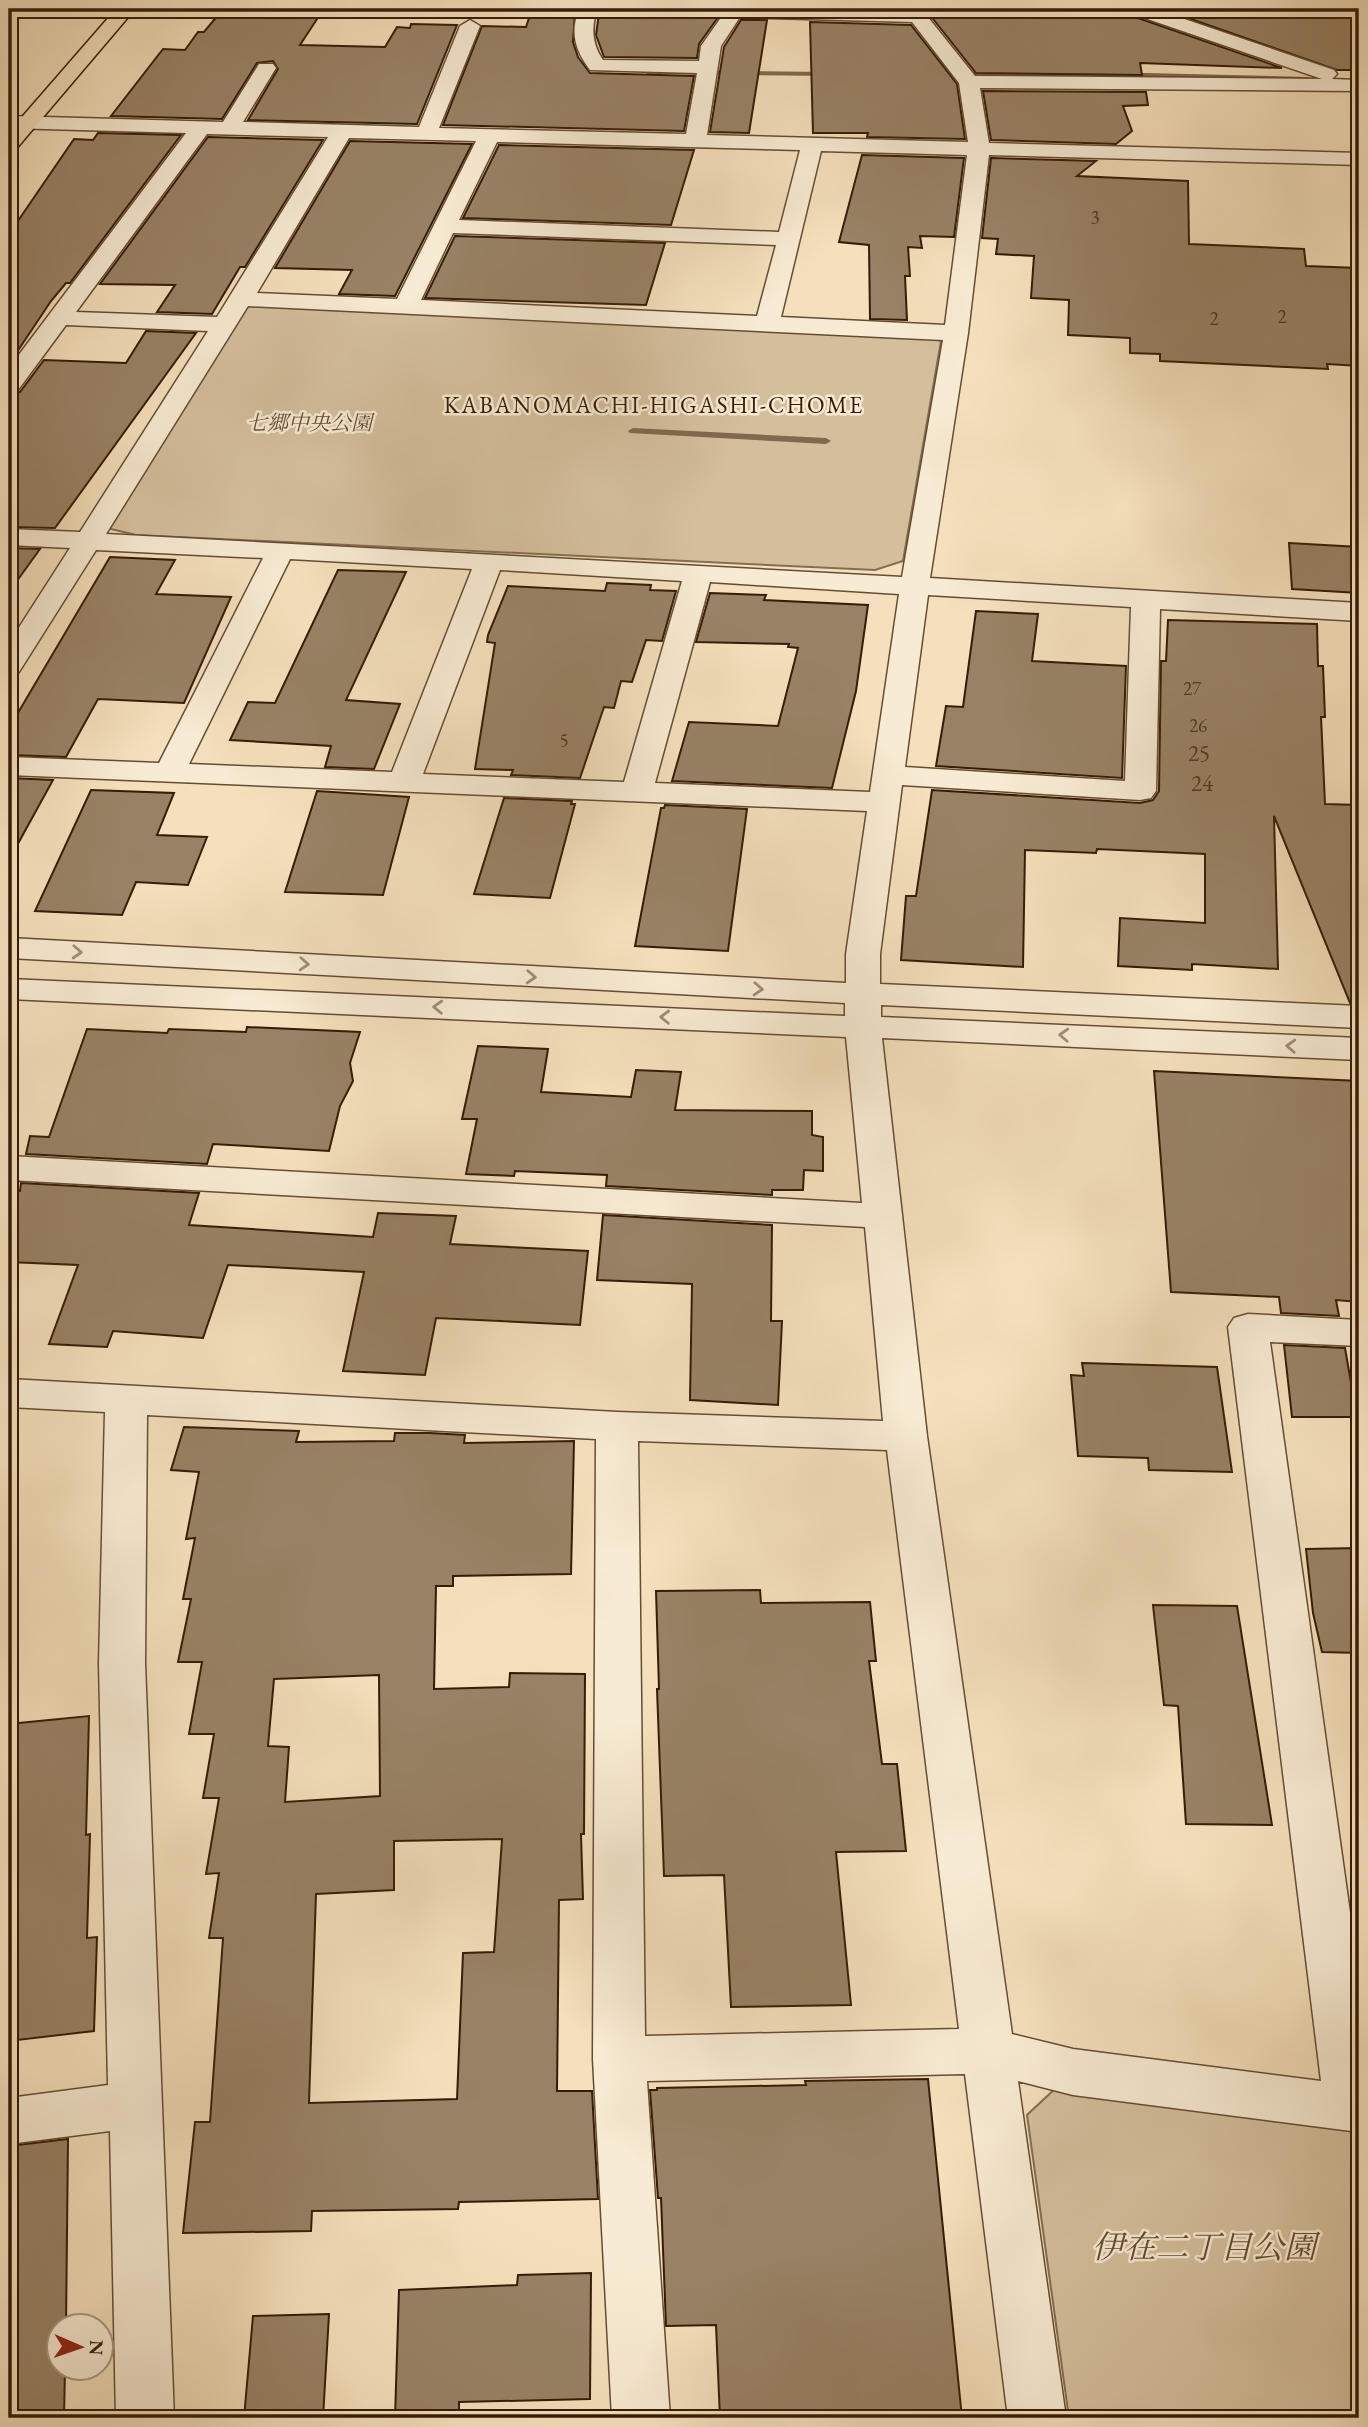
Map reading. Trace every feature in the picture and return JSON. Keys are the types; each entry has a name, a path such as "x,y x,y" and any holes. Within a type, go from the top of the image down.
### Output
{"main road":[{"path":"9,145 19,122 126,9"}],"street":[{"path":"588,9 581,24 583,38 588,55 597,66 706,71"},
{"path":"1138,9 1355,83"},
{"path":"696,140 711,46 736,10 918,12 965,76 979,147 956,333 915,588 863,954 863,1010 881,1216 906,1436 1037,2418"},
{"path":"427,132 470,26"},
{"path":"230,127 266,68"},
{"path":"1112,71 1323,73"},
{"path":"965,76 1355,83"},
{"path":"19,122 1359,159"},
{"path":"9,385 202,126"},
{"path":"9,666 225,325 342,131"},
{"path":"406,306 490,134"},
{"path":"768,323 812,144"},
{"path":"446,226 790,239"},
{"path":"241,299 956,333"},
{"path":"59,318 225,325"},
{"path":"9,537 489,561 1359,612"},
{"path":"169,773 280,552"},
{"path":"404,782 489,561"},
{"path":"637,792 698,574"},
{"path":"9,766 637,792 887,789 1140,791 1146,600"},
{"path":"9,948 1359,1049"},
{"path":"9,989 863,1010 1359,1017"},
{"path":"9,1168 881,1216"},
{"path":"619,2059 989,2051 1073,2072 1355,2109 1248,1327 1359,1333"},
{"path":"9,1393 617,1426 906,1436"},
{"path":"126,1399 122,1663 145,2418"},
{"path":"617,1426 619,2059 641,2418"},
{"path":"9,2121 136,2105"}],"green space":[{"name":"七郷中央公園","path":"241,299 927,335 941,341 903,561 875,570 136,535 111,529 101,521"},
{"name":"伊在二丁目公園","path":"1073,2072 1359,2109 1359,2418 1069,2418 1027,2115"}],"building":[{"path":"223,9 321,13 300,45 385,47 397,27 410,28 411,24 457,25 417,124 248,120 278,69 273,61 257,63 222,119 111,116 163,49 185,50 198,32 204,32"},
{"path":"660,9 724,9 699,44 697,58 604,57 596,35 599,13 660,14"},
{"path":"1050,9 1125,9 1129,15 1282,68 1140,63 1142,75 976,73 930,15 930,12 969,10 970,15 1050,13"},
{"path":"1162,9 1345,9 1359,31 1359,70 1337,70"},
{"path":"531,12 575,13 573,42 578,57 590,73 694,76 684,131 443,125 482,26 526,27"},
{"path":"741,20 767,20 749,133 710,132 724,47"},
{"path":"810,22 911,25 957,84 965,139 867,137 868,133 813,133"},
{"path":"983,91 1146,92 1148,105 1123,106 1132,131 1116,144 991,140"},
{"path":"98,133 181,135 70,283 66,283 51,301 9,364 9,234 74,139 93,140"},
{"path":"208,137 323,140 245,267 240,267 212,314 157,312 175,285 100,284"},
{"path":"350,141 472,144 395,296 339,294 352,270 275,268"},
{"path":"499,145 694,150 671,225 463,218"},
{"path":"862,155 964,158 954,237 920,236 922,248 908,247 910,276 905,276 907,320 870,319 869,245 839,242"},
{"path":"991,158 1096,161 1077,176 1188,181 1189,244 1304,249 1306,266 1359,268 1359,366 1327,364 1328,369 1160,361 1160,354 1130,353 1130,338 1068,335 1069,300 1031,298 1034,256 996,254 998,239 982,238"},
{"path":"455,236 665,243 646,305 425,298"},
{"path":"146,331 196,333 55,528 9,527 9,394 20,392 44,360 126,363"},
{"path":"1289,543 1359,547 1359,593 1292,589"},
{"path":"9,548 40,549 9,592"},
{"path":"110,557 175,560 156,594 231,597 184,703 98,699 66,757 9,755 9,728"},
{"path":"338,570 406,572 346,700 400,704 374,769 325,767 331,746 230,740 248,702 275,703"},
{"path":"607,583 651,585 650,590 676,591 662,641 646,640 632,682 621,681 614,708 604,707 580,778 511,775 513,770 475,769 495,643 487,642 488,635 508,586 605,591"},
{"path":"710,593 766,595 764,600 868,605 856,691 832,788 672,781 689,722 778,726 798,648 788,647 789,644 696,642"},
{"path":"976,611 1038,614 1032,661 1126,666 1122,778 936,766 946,706 963,707"},
{"path":"1168,620 1317,624 1318,666 1323,666 1325,717 1321,717 1325,804 1359,805 1359,1003 1350,1003 1274,816 1278,969 1192,964 1192,970 1118,966 1120,918 1205,923 1205,854 1097,849 1096,853 1025,850 1023,967 901,960 906,896 916,896 932,790 1140,803 1153,800 1159,791 1161,661 1166,661"},
{"path":"9,778 53,780 9,860"},
{"path":"91,790 174,793 157,835 207,837 188,885 136,882 122,915 35,911"},
{"path":"317,791 409,797 383,895 285,892"},
{"path":"504,798 572,801 571,804 575,804 550,898 474,894"},
{"path":"665,805 747,809 728,951 635,946 661,808"},
{"path":"247,1027 360,1032 350,1063 353,1081 340,1106 329,1151 213,1144 207,1164 26,1154 30,1136 49,1137 87,1029 167,1033 169,1029 246,1032"},
{"path":"478,1046 548,1049 541,1092 631,1097 636,1070 681,1072 675,1110 812,1111 812,1135 823,1137 823,1171 804,1170 803,1190 772,1190 772,1195 606,1186 607,1175 515,1171 514,1176 466,1174 477,1119 462,1119"},
{"path":"1154,1071 1359,1081 1359,1302 1336,1300 1339,1316 1281,1313 1279,1297 1171,1292"},
{"path":"21,1183 199,1193 189,1225 373,1237 378,1213 456,1216 450,1244 588,1251 580,1325 436,1318 425,1375 343,1371 364,1272 228,1265 203,1338 113,1331 107,1347 49,1344 78,1265 9,1262 9,1190 20,1191"},
{"path":"603,1215 772,1225 771,1321 782,1321 778,1405 690,1400 692,1284 597,1280"},
{"path":"1284,1345 1345,1348 1357,1417 1292,1417"},
{"path":"1082,1363 1217,1367 1232,1472 1149,1470 1148,1458 1078,1456 1071,1375 1084,1376"},
{"path":"184,1427 299,1431 296,1442 394,1441 395,1433 465,1435 464,1443 574,1441 571,1574 453,1576 453,1586 436,1586 434,1689 509,1687 510,1673 585,1674 584,1834 581,1834 583,1899 559,1900 557,2091 592,2091 598,2199 459,2202 458,2209 312,2211 311,2231 183,2233 195,2122 210,2122 223,1938 209,1938 219,1873 206,1874 219,1798 203,1798 214,1734 189,1734 202,1662 178,1662 191,1599 183,1599 195,1538 186,1539 199,1472 171,1470","holes":["379,1675 380,1796 285,1802 289,1747 268,1746 274,1679","502,1839 494,1952 463,1953 457,2099 309,2103 316,1894 394,1890 394,1841"]},
{"path":"1359,1548 1359,1653 1322,1652 1313,1613 1306,1549"},
{"path":"760,1590 761,1603 870,1602 876,1661 869,1661 882,1764 897,1764 906,1851 836,1852 851,2005 731,2007 724,1875 664,1876 656,1591"},
{"path":"1153,1605 1237,1606 1272,1825 1186,1824 1178,1706 1164,1705"},
{"path":"89,1716 87,1938 97,1937 94,2031 9,2041 9,1724"},
{"path":"928,2079 962,2418 720,2418 716,2325 666,2326 661,2198 658,2198 650,2090 806,2085 805,2081"},
{"path":"68,2139 66,2312 46,2312 46,2382 65,2382 64,2418 9,2418 9,2146"},
{"path":"591,2273 590,2399 459,2402 459,2418 395,2418 399,2290 517,2285 518,2275"},
{"path":"329,2314 323,2418 244,2418 253,2316"}],"waterway":[{"path":"649,72 828,74"},
{"path":"957,74 1308,79"},
{"path":"633,431 826,441"}],"district":[{"name":"KABANOMACHI-HIGASHI-CHOME","path":"654,405"}]}
